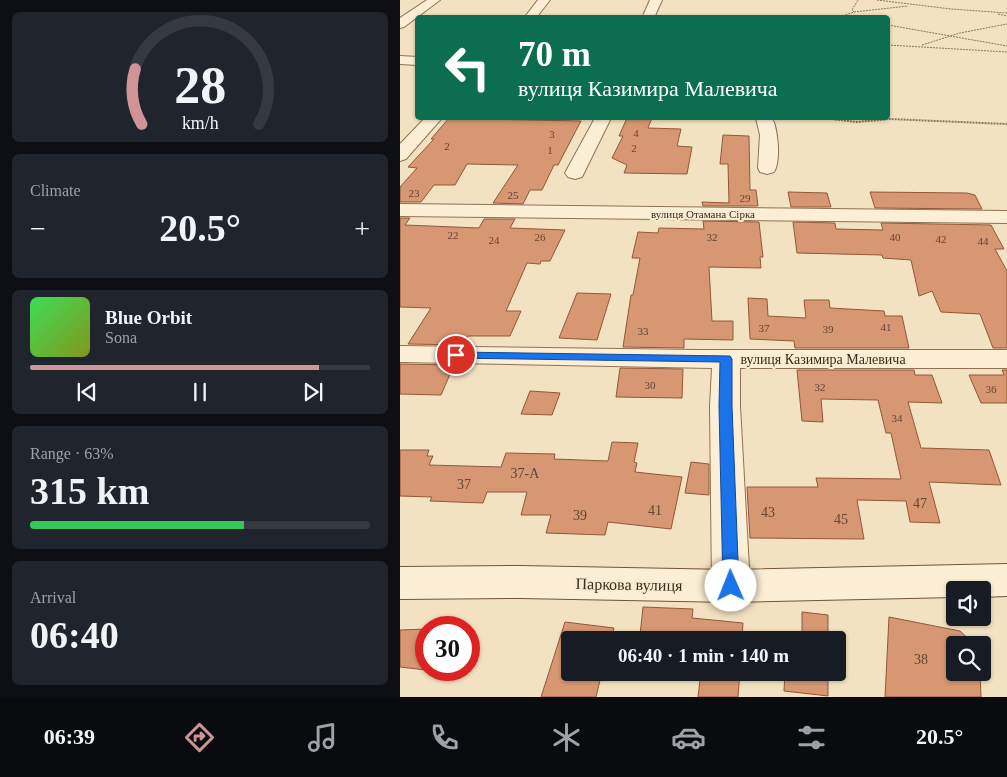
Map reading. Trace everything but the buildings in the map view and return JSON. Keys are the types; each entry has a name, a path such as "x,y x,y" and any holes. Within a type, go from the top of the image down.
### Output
{"street":[{"path":"400,24 434,0"},
{"path":"532,15 544,0"},
{"path":"649,15 656,0"},
{"path":"400,60 415,60"},
{"path":"400,155 432,120"},
{"path":"575,173 602,120"},
{"path":"765,120 768,125 769,135 767,168"},
{"name":"вулиця Отамана Сірка","path":"400,210 1007,217"},
{"name":"вулиця Казимира Малевича","path":"400,354 726,359 1007,359"},
{"path":"726,359 725,406 731,586"},
{"name":"Паркова вулиця","path":"400,583 520,582 731,586 1007,580"}],"path":[{"path":"854,12 852,10 858,0"},
{"path":"877,0 1007,13"},
{"path":"847,15 854,12 915,5"},
{"path":"986,12 1007,16"},
{"path":"917,46 1007,24"},
{"path":"890,26 1007,46"},
{"path":"890,45 1007,52"},
{"path":"890,119 1007,124"},
{"path":"840,120 857,122 878,120"}],"route":[{"path":"456,355 726,359 725,406 731,586"}]}
